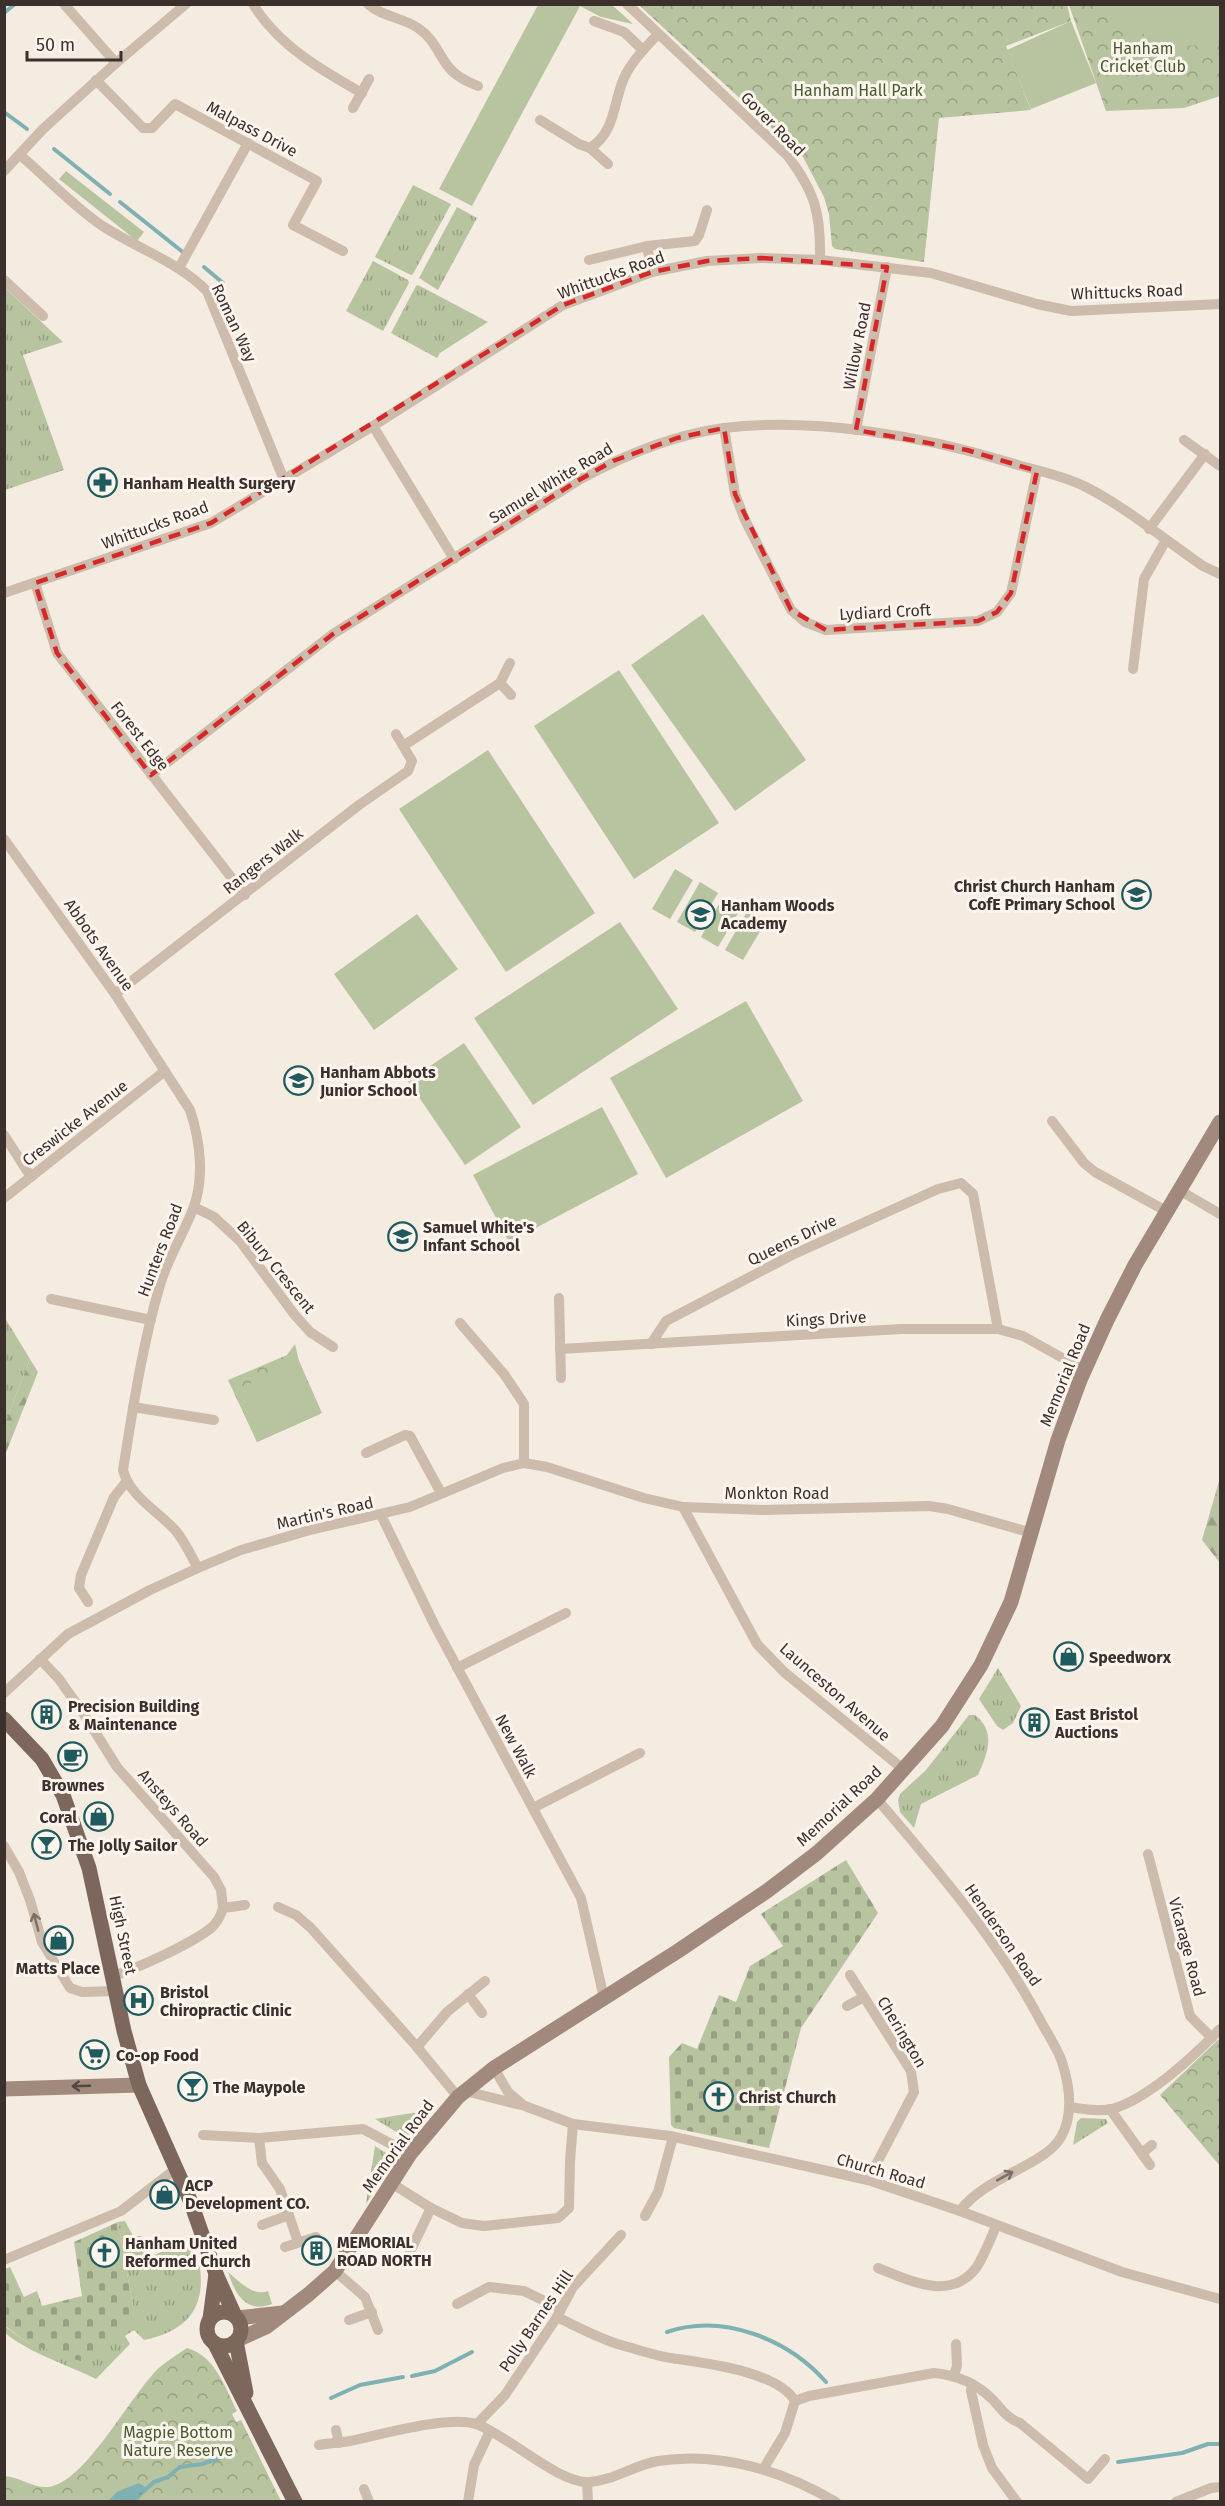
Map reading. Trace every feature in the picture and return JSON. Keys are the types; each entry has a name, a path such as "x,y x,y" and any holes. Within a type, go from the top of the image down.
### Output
{"main road":[{"name":"High Street","path":"4,1719 42,1759 63,1795 89,1868 139,2085 177,2168 216,2274 236,2317"},
{"name":"High Street","path":"210,2319 216,2274"},
{"path":"250,2410 237,2341 241,2331 236,2317 230,2313 219,2313 210,2319 208,2335 250,2410 257,2429 295,2502"},
{"path":"215,2344 226,2346 237,2341"}],"street":[{"path":"64,4 116,63"},
{"path":"4,171 43,129 186,4"},
{"path":"253,4 262,19 315,67 362,93"},
{"path":"368,4 382,14 404,19 420,29 435,43 448,66 462,79 477,86"},
{"name":"Gover Road","path":"627,4 787,155 811,192 821,226 820,260"},
{"path":"594,21 624,32 643,50"},
{"path":"590,148 600,142 609,127 622,81 643,50 658,34"},
{"path":"353,108 369,79"},
{"name":"Malpass Drive","path":"96,81 143,128 152,128 175,104 317,181 293,225 343,250"},
{"path":"540,120 579,144 590,148 608,164"},
{"path":"179,267 248,142"},
{"name":"Roman Way","path":"20,155 101,224 179,267 207,291 284,480"},
{"path":"589,260 647,246 695,241 707,210"},
{"path":"647,246 652,273"},
{"name":"Whittucks Road","path":"4,593 211,523 373,426 563,305 652,273 707,261 761,258 820,260 931,273 1037,304 1071,310 1221,304"},
{"name":"Willow Road","path":"856,430 887,267"},
{"path":"4,280 43,316"},
{"name":"Samuel White Road","path":"151,775 333,634 613,461 677,438 724,428 787,425 856,430 968,450 1085,486 1203,566 1221,574"},
{"path":"373,426 454,559"},
{"name":"Lydiard Croft","path":"724,428 735,494 755,540 791,610 805,622 826,630 978,621 997,612 1011,593 1037,471"},
{"path":"1184,440 1221,466"},
{"path":"1149,529 1205,454"},
{"path":"1133,669 1144,579 1166,540"},
{"name":"Forest Edge","path":"35,583 57,653 245,895"},
{"path":"403,746 500,683 510,663"},
{"path":"500,683 511,695"},
{"name":"Rangers Walk","path":"115,994 359,805 408,771 412,762 396,734"},
{"name":"Abbots Avenue","path":"4,839 115,994 165,1071"},
{"name":"Creswicke Avenue","path":"4,1198 165,1071"},
{"name":"Hunters Road","path":"126,1482 123,1470 151,1320 160,1283 194,1207 199,1174 196,1128 190,1110 165,1071"},
{"path":"1052,1121 1084,1163 1095,1172 1166,1211"},
{"name":"Memorial Road","path":"237,2341 266,2327 335,2271 410,2154 461,2094 494,2068 767,1892 817,1853 878,1799 942,1726 981,1665 1011,1602 1059,1440 1084,1370 1135,1265 1221,1122"},
{"path":"4,1135 31,1178"},
{"name":"Queens Drive","path":"651,1344 666,1321 792,1255 938,1189 961,1183 973,1194 998,1329"},
{"path":"1179,1190 1221,1214"},
{"name":"Bibury Crescent","path":"194,1207 214,1217 240,1241 294,1314 310,1332 333,1347"},
{"path":"559,1298 561,1378"},
{"path":"51,1299 151,1320"},
{"path":"460,1323 504,1374 524,1404 524,1463"},
{"name":"Kings Drive","path":"560,1349 901,1329 998,1329 1023,1336 1084,1370"},
{"path":"133,1407 214,1420"},
{"path":"366,1453 405,1435 412,1438 441,1493"},
{"name":"Martin's Road","path":"4,1693 68,1634 101,1615 198,1568 241,1550 310,1530 411,1507 503,1468 524,1463"},
{"name":"Monkton Road","path":"524,1463 547,1467 644,1498 683,1507 763,1510 929,1506 948,1509 1032,1533"},
{"path":"88,1602 79,1588 81,1575 114,1497 126,1482 177,1532 198,1568"},
{"name":"Launceston Avenue","path":"683,1507 758,1644 784,1672 903,1769"},
{"name":"New Walk","path":"381,1515 457,1668 584,1906 604,1998"},
{"path":"457,1668 566,1613"},
{"name":"Ansteys Road","path":"40,1659 59,1679 79,1707 117,1767 214,1877 221,1890 223,1908"},
{"path":"533,1808 640,1753"},
{"name":"Henderson Road","path":"878,1799 975,1918 1023,1989 1062,2061 1069,2090 1070,2107"},
{"path":"4,1846 19,1872 45,1948 70,1988 82,1992 114,1983 139,1966 207,1931 217,1921 223,1908 245,1905"},
{"name":"Vicarage Road","path":"1148,1854 1190,2016 1212,2038"},
{"path":"278,1907 304,1921 461,2094"},
{"name":"Cherington","path":"850,1976 911,2071 914,2083 914,2092 868,2180"},
{"path":"417,2047 447,2012 485,1981"},
{"path":"468,1994 482,2013"},
{"name":"Cherington","path":"847,2006 864,1997"},
{"path":"960,2211 977,2192 1055,2145 1068,2122 1070,2107 1090,2110 1110,2109 1124,2104 1166,2079 1221,2030"},
{"name":"Church Road","path":"494,2068 508,2092 525,2106"},
{"path":"4,2089 139,2085"},
{"name":"Church Road","path":"461,2094 525,2106 573,2124 673,2137 868,2180 960,2211 1122,2272 1221,2299"},
{"path":"1110,2109 1150,2165"},
{"path":"392,2183 431,2208 462,2223 484,2226 558,2218 569,2208 573,2124"},
{"path":"203,2135 258,2138 363,2129 410,2154"},
{"path":"645,2216 658,2192 673,2137"},
{"path":"258,2138 262,2163 280,2189 298,2242"},
{"path":"1142,2153 1152,2145"},
{"path":"4,2260 121,2211 177,2168"},
{"path":"408,2256 431,2208"},
{"path":"262,2225 289,2215"},
{"path":"878,2268 927,2286 955,2284 974,2270 996,2226"},
{"name":"Polly Barnes Hill","path":"477,2424 505,2395 573,2288 621,2235"},
{"path":"285,2247 316,2236"},
{"path":"335,2271 365,2297 378,2330"},
{"path":"457,2304 489,2287 524,2291 559,2313 620,2345 668,2358 711,2363 753,2375 790,2391 795,2401 786,2433 764,2468"},
{"path":"349,2320 372,2312"},
{"name":"Memorial Road","path":"236,2317 283,2313"},
{"path":"954,2375 957,2366 956,2344"},
{"path":"795,2401 809,2396 934,2373 954,2375 992,2398 1008,2418 1020,2423 1088,2479 1105,2459"},
{"path":"972,2384 971,2391 983,2445 992,2468 1017,2502"},
{"path":"319,2445 465,2421 490,2431 561,2474 587,2482 608,2478 657,2461 705,2458 764,2468 808,2485 836,2502"},
{"path":"336,2430 339,2443"},
{"path":"468,2502 474,2465 490,2431"},
{"path":"587,2482 588,2502"},
{"path":"1176,2502 1211,2488 1221,2487"},
{"path":"364,2489 369,2502"}],"highlighted area":[{"path":"761,258 887,267 856,430 967,450 1037,471 1011,593 997,612 978,621 826,630 791,610 735,494 724,428 677,438 613,461 579,480 333,634 151,775 57,653 35,583 211,523 563,305 652,272 707,261"}],"green space":[{"name":"Hanham Hall Park","path":"1067,4 1071,21 1006,46 1031,110 939,118 924,262 835,249 832,246 829,214 824,197 803,157 639,5"},
{"path":"538,5 612,5 633,24 601,17 580,6 472,206 439,189"},
{"name":"Hanham Cricket Club","path":"1069,5 1220,5 1220,96 1184,108 1106,111"},
{"path":"1109,5 1220,5 1220,42 1215,45 1172,46 1129,28"},
{"path":"1071,21 1096,83 1031,109 1007,50"},
{"path":"66,171 144,232 137,241 59,179"},
{"path":"413,185 451,204 411,275 375,257"},
{"path":"457,207 477,218 438,290 419,278"},
{"path":"373,261 408,280 409,283 383,331 346,311"},
{"path":"418,285 488,322 440,353 437,358 391,333"},
{"path":"5,288 63,342 23,355 64,470 5,490"},
{"path":"703,614 806,760 735,811 631,665"},
{"path":"619,670 719,823 634,879 534,726"},
{"path":"488,750 595,913 506,972 399,809"},
{"path":"675,869 693,880 670,919 652,909"},
{"path":"700,882 718,893 695,932 677,922"},
{"path":"723,897 741,908 718,947 701,937"},
{"path":"748,910 766,921 743,960 725,950"},
{"path":"417,914 458,969 374,1030 334,974"},
{"path":"620,922 678,1009 533,1105 474,1018"},
{"path":"746,1001 803,1101 666,1178 610,1078"},
{"path":"464,1043 521,1127 465,1165 408,1081"},
{"path":"602,1107 638,1174 509,1242 473,1175"},
{"path":"5,1318 30,1359 5,1423"},
{"path":"295,1344 299,1361 322,1413 257,1442 228,1380 287,1355"},
{"path":"30,1359 38,1372 5,1455 5,1423"},
{"path":"299,1361 320,1414 257,1442 234,1391"},
{"path":"1220,1478 1220,1563 1202,1540"},
{"path":"998,1668 1021,1706 1013,1723 1003,1730 997,1726 979,1699"},
{"path":"969,1715 975,1715 982,1722 988,1736 987,1752 978,1775 921,1804 914,1828 900,1812 898,1800 900,1794 926,1770"},
{"path":"846,1860 878,1913 801,2028 769,2148 674,2128 671,2125 669,2057 682,2043 697,2049 719,1995 736,2002 750,1966 783,1946 761,1914"},
{"path":"1220,2038 1220,2166 1160,2095"},
{"path":"431,2110 408,2135 403,2136 375,2119"},
{"path":"1081,2118 1106,2119 1108,2123 1073,2145 1077,2122"},
{"path":"375,2146 389,2155 392,2162 366,2204"},
{"path":"125,2221 133,2236 141,2236 149,2257 193,2239 201,2275 200,2291 197,2304 179,2326 144,2340 134,2330 125,2336 130,2344 96,2379 38,2353 5,2333 4,2326 30,2344 133,2306 118,2222"},
{"path":"118,2222 133,2306 123,2326 86,2363 30,2344 5,2326 5,2269 10,2267 24,2297 37,2291 42,2306 82,2296 74,2242"},
{"path":"228,2272 252,2290 268,2291 272,2304 255,2306 248,2304 234,2288"},
{"name":"Magpie Bottom Nature Reserve","path":"187,2348 205,2358 218,2374 237,2411 232,2414 236,2422 241,2420 281,2501 5,2501 4,2476 37,2486 48,2487 63,2482 92,2454 148,2379 163,2364"}],"water":[{"path":"139,2483 148,2489 137,2501 108,2501 117,2492"}],"waterway":[{"path":"4,13 15,4"},
{"path":"4,112 27,129"},
{"path":"54,149 110,194"},
{"path":"120,202 184,253"},
{"path":"204,267 223,283"},
{"path":"667,2332 688,2327 710,2326 732,2328 753,2334 793,2353 826,2382"},
{"path":"412,2376 435,2371 472,2352"},
{"path":"331,2398 360,2385 403,2377"},
{"path":"1118,2462 1182,2453 1208,2444 1220,2444"},
{"path":"143,2492 154,2482 168,2477 180,2467 202,2464 220,2458"}],"place":[{"name":"Hanham Health Surgery","path":"102,483"},
{"name":"Christ Church Hanham CofE Primary School","path":"1136,895"},
{"name":"Hanham Woods Academy","path":"700,914"},
{"name":"Hanham Abbots Junior School","path":"299,1081"},
{"name":"Samuel White's Infant School","path":"402,1236"},
{"name":"Speedworx","path":"1068,1657"},
{"name":"Precision Building & Maintenance","path":"47,1715"},
{"name":"East Bristol Auctions","path":"1034,1723"},
{"name":"Brownes","path":"73,1757"},
{"name":"Coral","path":"98,1817"},
{"name":"The Jolly Sailor","path":"47,1845"},
{"name":"Matts Place","path":"58,1940"},
{"name":"Bristol Chiropractic Clinic","path":"139,2001"},
{"name":"Co-op Food","path":"95,2055"},
{"name":"The Maypole","path":"192,2087"},
{"name":"Christ Church","path":"718,2097"},
{"name":"ACP Development CO.","path":"164,2194"},
{"name":"MEMORIAL ROAD NORTH","path":"316,2251"},
{"name":"Hanham United Reformed Church","path":"104,2252"}]}
